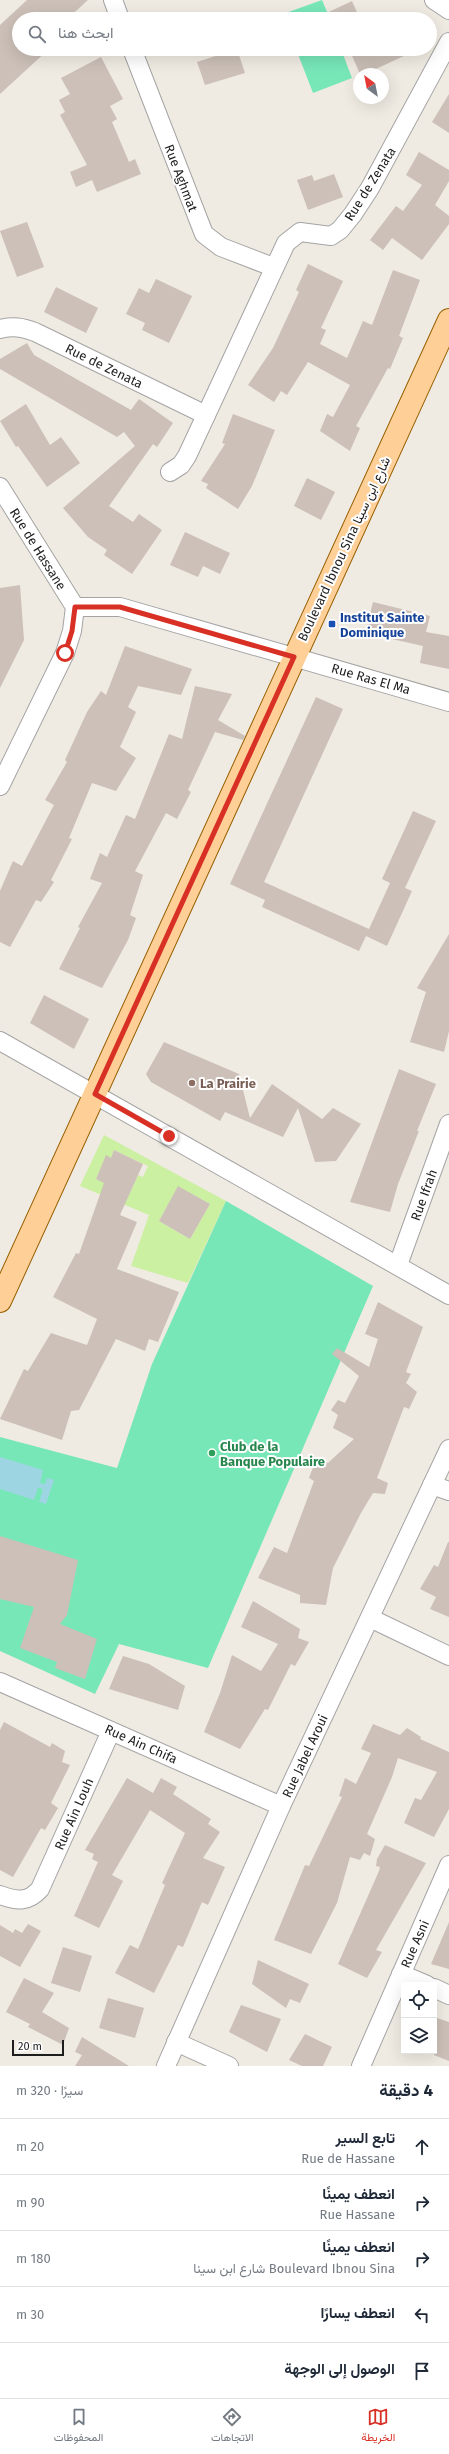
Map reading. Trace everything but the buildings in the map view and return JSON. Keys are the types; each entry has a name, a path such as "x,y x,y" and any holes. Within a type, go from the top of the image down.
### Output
{"main road":[{"name":"Boulevard Ibnou Sina شارع ابن سينا","path":"0,1301 449,320"}],"street":[{"path":"113,0 117,12"},
{"path":"434,0 449,10"},
{"name":"Rue de Zenata","path":"170,472 181,465 187,456 273,268 286,243 294,235 306,232 332,236 340,230 353,214 370,188 449,42"},
{"name":"Rue Aghmat","path":"135,56 204,234 221,247 273,268"},
{"name":"Rue de Zenata","path":"0,329 11,326 35,332 206,415"},
{"name":"Rue de Hassane","path":"0,487 75,607"},
{"path":"0,786 65,653 72,631 75,607"},
{"name":"Rue Ras El Ma","path":"75,607 120,607 449,702"},
{"path":"0,1041 449,1295"},
{"name":"Rue Ifrah","path":"398,1265 449,1124"},
{"name":"Rue Jabel Aroui","path":"166,2066 281,1806 370,1618 441,1488 449,1449"},
{"path":"370,1618 449,1656"},
{"name":"Rue Ain Chifa","path":"0,1682 281,1806"},
{"name":"Rue Ain Louh","path":"0,1895 22,1901 34,1896 47,1878 111,1731"},
{"name":"Rue Asni","path":"361,2066 449,1865"},
{"path":"401,1974 420,1982"},
{"path":"437,1989 449,1995"},
{"path":"176,2042 230,2066"}],"green space":[{"path":"322,0 327,12 289,12"},
{"path":"299,56 344,56 352,78 313,93"},
{"path":"104,1135 226,1201 188,1283 131,1266 149,1215 80,1186","holes":["114,1150 148,1166 143,1177 138,1175 130,1193 96,1179 106,1156 111,1158","178,1187 210,1204 190,1239 159,1221"]},
{"name":"Club de la Banque Populaire","path":"226,1201 373,1286 208,1668 119,1644 95,1694 0,1651 0,1437 117,1468 152,1364"}],"water":[{"path":"0,1457 43,1470 40,1483 45,1484 47,1478 54,1480 46,1504 39,1502 43,1489 38,1488 34,1500 0,1489"}],"place":[{"name":"Institut Sainte Dominique","path":"332,624"},
{"name":"La Prairie","path":"192,1083"},
{"name":"Club de la Banque Populaire","path":"212,1453"}],"route":[{"path":"65,653 72,631 75,607 101,606 120,607 294,657 95,1094 169,1136"}]}
